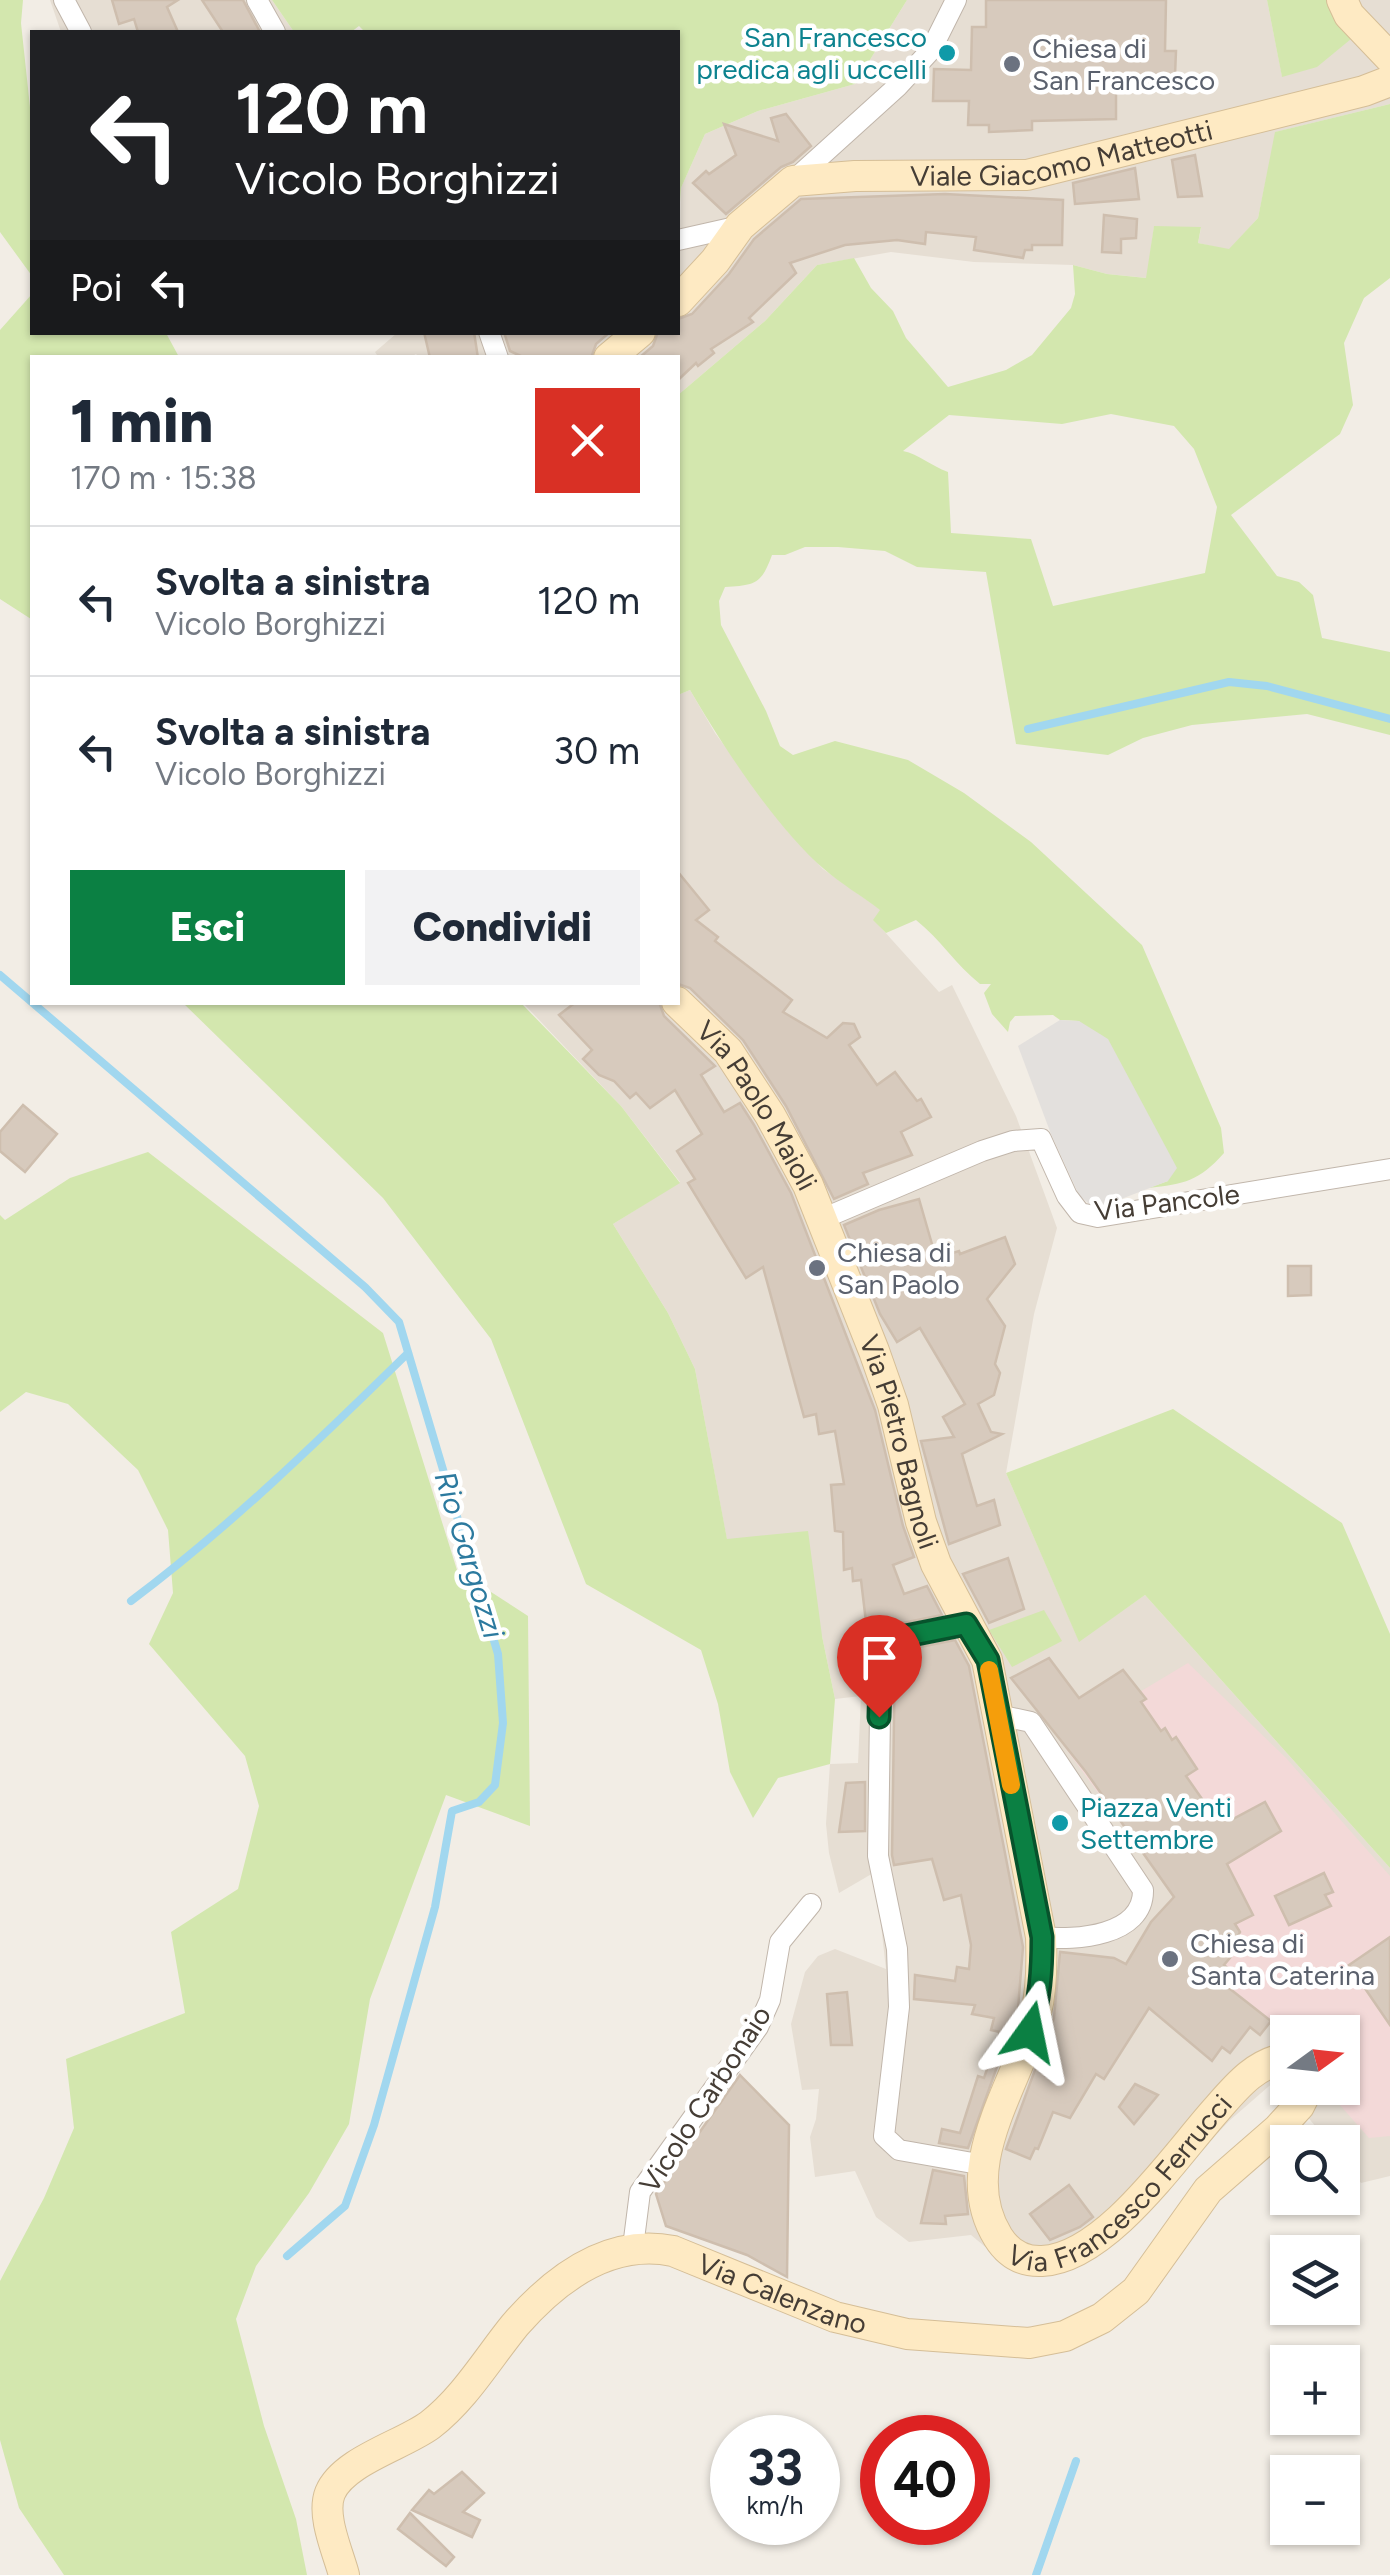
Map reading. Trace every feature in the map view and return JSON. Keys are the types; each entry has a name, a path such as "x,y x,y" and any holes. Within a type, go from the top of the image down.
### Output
{"street":[{"path":"64,0 79,30"},
{"path":"256,0 274,30"},
{"path":"680,299 740,226 909,74 931,50 956,0"},
{"path":"1342,0 1390,61 1390,78"},
{"name":"Viale Giacomo Matteotti","path":"792,181 855,176 1027,175 1364,91 1390,78"},
{"path":"680,240 740,226"},
{"path":"613,355 636,335"},
{"name":"Via Paolo Maioli","path":"680,1005 745,1073 808,1186 822,1219"},
{"name":"Via Pancole","path":"822,1219 982,1151 1041,1139 1067,1196 1080,1213 1098,1217 1390,1169"},
{"name":"Via Pietro Bagnoli","path":"822,1219 893,1406 921,1522 936,1564 988,1660"},
{"path":"966,1624 881,1641 878,1856 897,1949 900,2007 884,2136 899,2150 984,2165"},
{"name":"Via Francesco Ferrucci","path":"988,1660 1042,1937 1036,2012 988,2142 984,2165 985,2199 992,2228 1004,2246 1018,2258 1036,2262 1056,2260 1104,2232 1248,2076 1270,2060"},
{"path":"998,1715 1031,1722 1143,1890 1144,1900 1138,1911 1102,1934 1063,1940 1042,1937"},
{"name":"Vicolo Carbonaio","path":"633,2247 640,2192 758,2027 770,2000 780,1942 811,1904"},
{"name":"Via Calenzano","path":"344,2575 328,2514 329,2494 341,2476 432,2424 490,2360 513,2328 556,2286 610,2253 633,2247 674,2250 835,2318 907,2334 1029,2344 1066,2336 1102,2318 1136,2292 1208,2190 1300,2105"}],"shaded area":[{"path":"50,0 272,0 293,30 60,30"},
{"path":"907,0 1267,0 1282,76 1351,39 1359,0 1390,0 1390,104 1276,132 1258,218 1229,250 1198,243 1201,228 1154,227 1147,278 1073,265 974,262 891,252 817,265 765,321 680,393 680,355 375,352 395,335 680,335 681,188 705,134 758,111 855,84"},
{"path":"690,690 715,733 788,832 823,869 881,910 874,920 939,992 952,985 1016,1116 1057,1228 1034,1314 1006,1473 1079,1641 1145,1595 1390,1868 1390,2176 1361,2183 1360,2125 1314,2125 1298,2105 1360,2105 1360,2015 1270,2015 1270,2085 1229,2121 1115,2243 1067,2270 1007,2265 971,2235 909,2242 876,2217 855,2171 815,2177 810,2137 819,2089 802,2090 791,2024 805,1972 818,1956 835,1949 886,1969 875,1872 839,1893 826,1824 830,1764 858,1763 861,1696 835,1699 822,1636 727,1540 695,1369 668,1313 613,1224 680,1182 621,1106 525,1005 680,1005 680,694"},
{"path":"1060,1020 1079,1021 1108,1039 1177,1168 1168,1181 1095,1209 1079,1195 1018,1046"},
{"path":"1188,1663 1286,1758 1390,1876 1390,2136 1369,2138 1340,2105 1360,2105 1360,2015 1270,2015 1270,2020 1214,1978 1166,1907 1174,1896 1047,1723 1133,1696"}],"green space":[{"path":"0,0 23,0 21,23 30,107 30,273 0,232"},
{"path":"272,0 907,0 855,84 758,111 705,134 681,188 680,202 680,30 363,30 359,26 354,30 293,30"},
{"path":"1267,0 1359,0 1351,39 1317,67 1282,77"},
{"path":"1390,104 1390,278 1364,298 1344,343 1353,405 1340,434 1231,515 1277,576 1299,582 1313,595 1322,638 1390,652 1390,735 1307,714 1192,725 1143,738 1108,755 1016,744 986,572 917,567 885,551 805,547 785,555 772,555 756,582 725,587 719,601 721,625 780,746 793,755 835,741 908,760 964,793 1031,842 1142,945 1221,1128 1224,1153 1190,1180 1148,1188 1168,1181 1079,1021 1060,1020 1053,1015 1015,1016 1008,1032 992,1014 984,993 991,984 980,984 916,920 886,933 873,920 880,910 806,852 769,809 690,690 680,694 680,393 765,321 817,265 854,258 871,288 893,311 906,338 948,387 1006,370 1032,355 1071,308 1075,294 1073,265 1146,278 1154,226 1201,227 1198,243 1229,249 1258,218 1275,132","holes":["1111,414 1174,426 1194,449 1217,507 1205,573 1053,606 1031,539 951,533 948,472 903,451 949,415 1062,424"]},
{"path":"30,296 30,335 167,335 178,355 30,355 30,618 0,599 0,330"},
{"path":"185,1005 523,1005 621,1106 680,1183 613,1224 668,1313 695,1369 727,1539 808,1531 835,1699 830,1764 778,1778 753,1818 730,1772 718,1704 701,1650 586,1584 491,1339 383,1198"},
{"path":"148,1152 383,1333 457,1570 528,1616 530,1826 446,1795 370,1999 349,2124 309,2193 256,2266 236,2319 264,2426 296,2519 307,2575 64,2575 19,2508 0,2440 0,2281 44,2198 74,2128 66,2059 185,2013 171,1932 238,1889 259,1806 245,1756 149,1644 173,1593 168,1530 138,1470 68,1404 26,1392 0,1412 0,1215 5,1220 70,1178"},
{"path":"1173,1409 1342,1523 1390,1634 1390,1868 1145,1595 1079,1642 1006,1473"},
{"path":"1044,1610 1062,1641 1012,1667 989,1630"}],"building":[{"path":"112,0 178,0 167,7 177,30 137,30 134,19 119,24"},
{"path":"202,0 243,0 259,30 222,30"},
{"path":"986,0 1166,0 1165,51 1176,51 1175,75 1132,75 1132,89 1116,88 1116,119 1032,121 1032,130 989,132 989,125 968,125 969,101 933,101 934,69 971,70 972,27 986,27"},
{"path":"786,114 811,146 726,214 693,183 736,155 724,124 778,141 771,118"},
{"path":"1195,155 1202,196 1178,197 1172,160"},
{"path":"1135,168 1139,199 1075,204 1073,183"},
{"path":"945,194 1063,200 1062,245 1032,245 1023,258 974,250 976,237 926,232 925,244 897,240 845,245 790,263 796,273 749,318 753,322 711,349 714,353 680,378 680,355 642,355 653,346 657,335 680,335 680,318 692,314 729,274 754,239 801,199"},
{"path":"1104,215 1137,219 1136,238 1121,239 1121,253 1102,252"},
{"path":"425,335 474,335 478,355 429,355"},
{"path":"505,335 606,335 596,344 592,355 519,355 510,351"},
{"path":"680,874 709,910 696,920 718,937 715,941 792,1000 783,1012 827,1038 843,1023 854,1024 860,1037 849,1045 877,1085 895,1072 917,1101 921,1099 931,1117 901,1132 912,1155 863,1173 868,1184 834,1199 786,1106 743,1040 690,988 680,985"},
{"path":"572,1005 660,1005 664,1016 715,1066 701,1075 724,1112 740,1103 791,1193 875,1410 914,1557 893,1565 904,1594 927,1586 942,1615 878,1628 868,1639 861,1580 853,1581 852,1568 844,1570 843,1532 835,1531 831,1485 844,1484 835,1431 819,1434 816,1414 804,1417 763,1267 746,1278 688,1183 695,1179 677,1151 702,1134 675,1090 650,1108 636,1093 630,1098 614,1081 599,1075 583,1059 592,1050 559,1015"},
{"path":"23,1105 57,1134 25,1172 0,1151 0,1132"},
{"path":"919,1199 936,1258 959,1251 960,1254 1005,1237 1015,1264 987,1299 1005,1326 995,1364 1000,1373 994,1395 978,1404 991,1432 1002,1434 962,1454 977,1506 994,1500 1000,1525 949,1544 921,1441 954,1437 943,1417 965,1404 920,1328 897,1342 880,1314 844,1225"},
{"path":"1288,1266 1311,1266 1311,1295 1288,1296"},
{"path":"1008,1558 1024,1609 989,1623 963,1574"},
{"path":"955,1640 969,1666 1023,1947 1018,2008 968,2148 939,2143 942,2129 960,2133 978,2076 984,2078 1000,2032 991,2030 994,2018 972,2014 975,2005 914,1999 915,1975 955,1981 957,1967 969,1969 971,1945 961,1895 944,1900 932,1859 894,1865 892,1855 895,1652"},
{"path":"1049,1658 1079,1698 1123,1670 1146,1699 1141,1702 1161,1731 1165,1728 1172,1740 1176,1737 1197,1769 1186,1776 1209,1809 1220,1802 1231,1820 1265,1802 1281,1831 1227,1864 1253,1915 1235,1924 1240,1932 1230,1950 1234,1953 1224,1965 1234,1974 1225,1985 1270,2022 1260,2035 1250,2027 1230,2053 1222,2047 1212,2061 1149,2008 1104,2079 1096,2074 1070,2118 1053,2112 1030,2159 1006,2149 1054,2018 1060,1952 1114,1958 1126,1964 1151,1922 1174,1897 1086,1772 1011,1678"},
{"path":"865,1782 865,1831 839,1832 846,1783"},
{"path":"1324,1873 1333,1892 1325,1895 1331,1906 1289,1925 1275,1896"},
{"path":"1390,1937 1390,2025 1349,1965"},
{"path":"847,1992 852,2045 831,2045 827,1994"},
{"path":"740,2075 789,2125 787,2277 747,2255 666,2226 656,2194"},
{"path":"1135,2084 1158,2095 1134,2124 1119,2107"},
{"path":"933,2170 964,2176 968,2214 945,2216 946,2224 921,2223"},
{"path":"1069,2185 1093,2217 1050,2240 1030,2214"},
{"path":"462,2472 484,2493 463,2512 480,2520 472,2537 412,2510 429,2490 434,2494"},
{"path":"410,2513 454,2557 446,2566 398,2529"}],"waterway":[{"path":"1028,729 1229,682 1267,686 1390,719"},
{"name":"Rio Gargozzi","path":"0,975 30,1001"},
{"name":"Rio Gargozzi","path":"35,1005 365,1287 399,1322 498,1654 503,1723 495,1785 479,1802 452,1811 435,1907 374,2125 345,2206 287,2256"},
{"path":"131,1601 239,1513 408,1353"},
{"path":"1036,2575 1076,2461"}],"slow traffic":[{"path":"989,1670 1011,1785"}],"place":[{"name":"San Francesco predica agli uccelli","path":"947,53"},
{"name":"Chiesa di San Francesco","path":"1012,64"},
{"name":"Chiesa di San Paolo","path":"817,1268"},
{"name":"Piazza Venti Settembre","path":"1060,1823"},
{"name":"Chiesa di Santa Caterina","path":"1170,1959"}],"route":[{"path":"879,1717 881,1641 966,1624 988,1660 1042,1937 1042,1970 1030,2032"}]}
